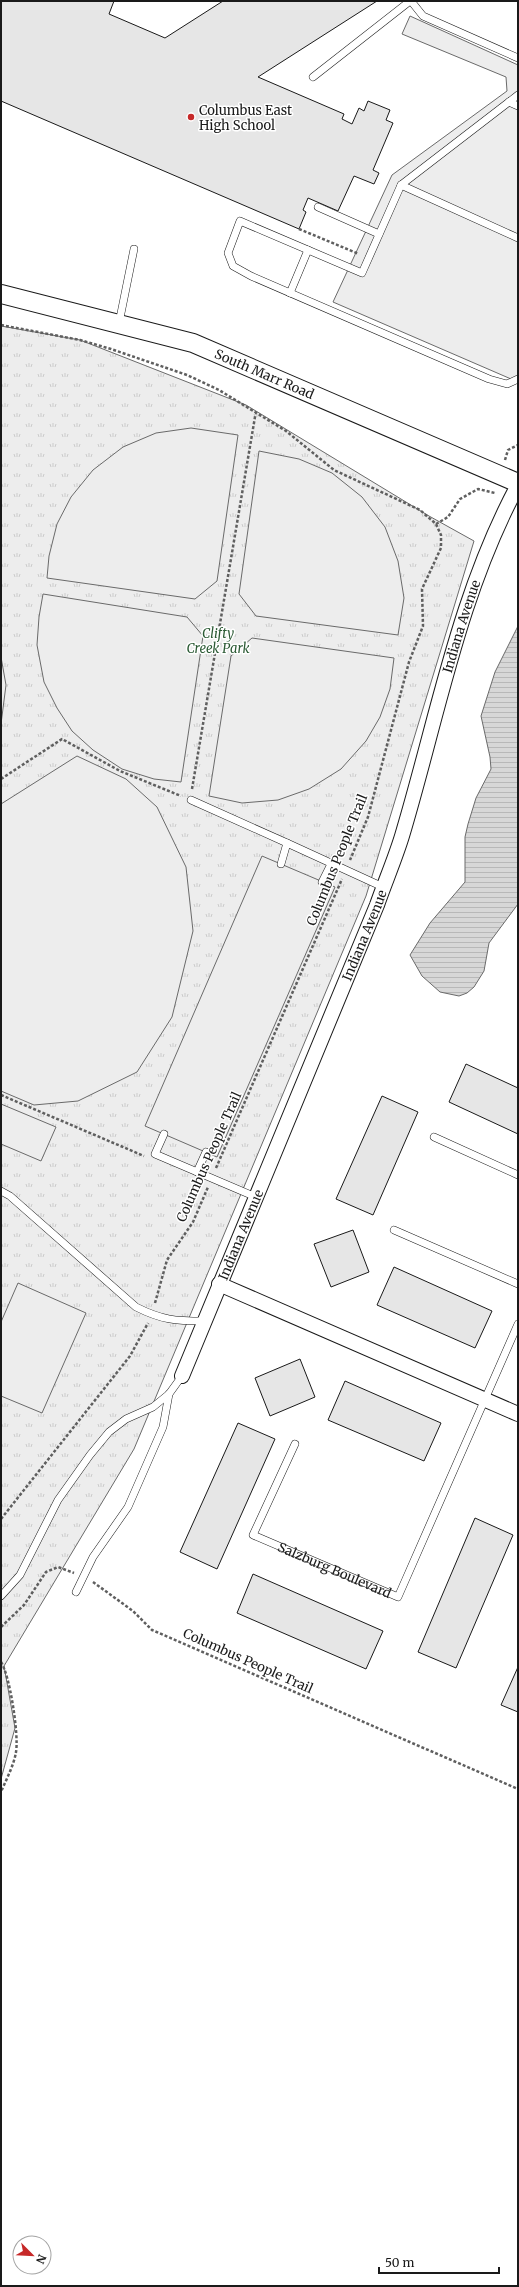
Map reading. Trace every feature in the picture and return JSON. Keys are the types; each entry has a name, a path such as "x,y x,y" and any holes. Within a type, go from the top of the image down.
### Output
{"street":[{"name":"South Marr Road","path":"1,294 193,343 518,484"},
{"name":"Indiana Avenue","path":"182,1376 383,887 401,837 455,640 477,573 518,484"},
{"path":"219,1284 518,1414"}],"lane":[{"path":"313,77 410,1 423,16 518,58"},
{"path":"518,95 401,184 362,273 240,221 228,253 233,266 251,276 290,293 489,379 507,384 518,379"},
{"path":"509,102 518,106"},
{"path":"401,184 518,238"},
{"path":"318,207 379,234"},
{"path":"119,323 134,249"},
{"path":"290,293 308,250"},
{"path":"191,800 383,887"},
{"path":"281,864 287,843"},
{"path":"322,882 331,864"},
{"path":"164,1134 155,1154 256,1197"},
{"path":"434,1137 518,1175"},
{"path":"197,1172 206,1152"},
{"path":"1,1191 10,1196 136,1307 152,1315 173,1321 204,1321"},
{"path":"394,1230 518,1284"},
{"name":"Salzburg Boulevard","path":"294,1444 253,1535 398,1597 518,1324"},
{"path":"1,1596 7,1592 20,1575 58,1500 109,1432 126,1419 154,1407 169,1394 182,1376"},
{"path":"76,1592 93,1557 128,1507 163,1427 169,1394"}],"path":[{"path":"299,229 369,258"},
{"path":"1,325 80,340 187,375 219,390 256,411 286,431 334,470 420,510 436,524 448,517 460,499 478,489 510,500"},
{"path":"1,779 62,739 120,771 191,800 256,411"},
{"name":"Columbus People Trail","path":"1,1519 130,1356 152,1315 167,1260 193,1222 368,817 409,662 423,626 422,589 441,548 441,535 436,524"},
{"path":"1,1094 147,1157 155,1154"},
{"name":"Columbus People Trail","path":"1,1627 24,1605 46,1572 58,1567 91,1581 133,1612 152,1630 518,1790"},
{"path":"1,1662 10,1695 17,1741 16,1754 1,1792"}],"green space":[{"name":"Clifty Creek Park","path":"1,326 80,340 246,405 429,516 474,541 366,896 134,1449 4,1666 15,1728 1,1779"}],"shaded area":[{"path":"410,16 518,65 518,382 333,302 392,175 507,91 506,77 402,34"},
{"path":"191,428 238,435 217,581 195,599 47,578 49,556 57,524 71,497 93,470 123,447 156,433"},
{"path":"259,451 299,459 332,473 362,497 385,527 398,561 404,598 398,635 256,616 239,594"},
{"path":"43,594 187,617 203,636 181,782 154,779 122,769 93,750 72,731 57,708 44,682 37,645 39,617"},
{"path":"518,626 518,904 489,943 484,971 474,987 467,993 459,996 440,992 422,976 410,955 430,923 465,882 465,837 476,798 491,769 490,757 481,716 495,672"},
{"path":"252,638 394,658 390,689 380,717 366,741 341,769 309,789 278,800 242,803 209,796 231,656"},
{"path":"1,657 6,685 1,724"},
{"path":"77,756 126,779 157,807 186,867 193,931 172,1017 137,1072 78,1101 34,1105 1,1091 1,804"},
{"path":"262,856 335,887 217,1157 145,1126"},
{"path":"1,1104 56,1127 41,1161 1,1144"},
{"path":"18,1283 86,1313 42,1413 1,1396 1,1322"}],"building":[{"name":"Columbus East High School","path":"1,1 114,1 109,14 165,38 223,1 377,1 258,77 344,114 342,119 352,124 359,108 364,111 368,101 390,110 386,120 393,123 373,170 379,173 374,184 354,176 338,211 308,198 303,210 306,212 299,229 1,101"},
{"path":"466,1064 518,1088 518,1134 449,1102"},
{"path":"382,1096 418,1112 373,1215 336,1199"},
{"path":"353,1230 369,1272 331,1287 314,1244"},
{"path":"394,1267 492,1311 475,1348 377,1305"},
{"path":"300,1359 315,1397 270,1416 255,1378"},
{"path":"345,1381 441,1423 424,1461 328,1420"},
{"path":"238,1423 275,1439 217,1569 180,1552"},
{"path":"475,1518 513,1535 456,1668 418,1652"},
{"path":"253,1574 383,1631 366,1669 237,1613"},
{"path":"518,1667 518,1712 501,1705"}],"place":[{"name":"Columbus East High School","path":"191,117"}]}
